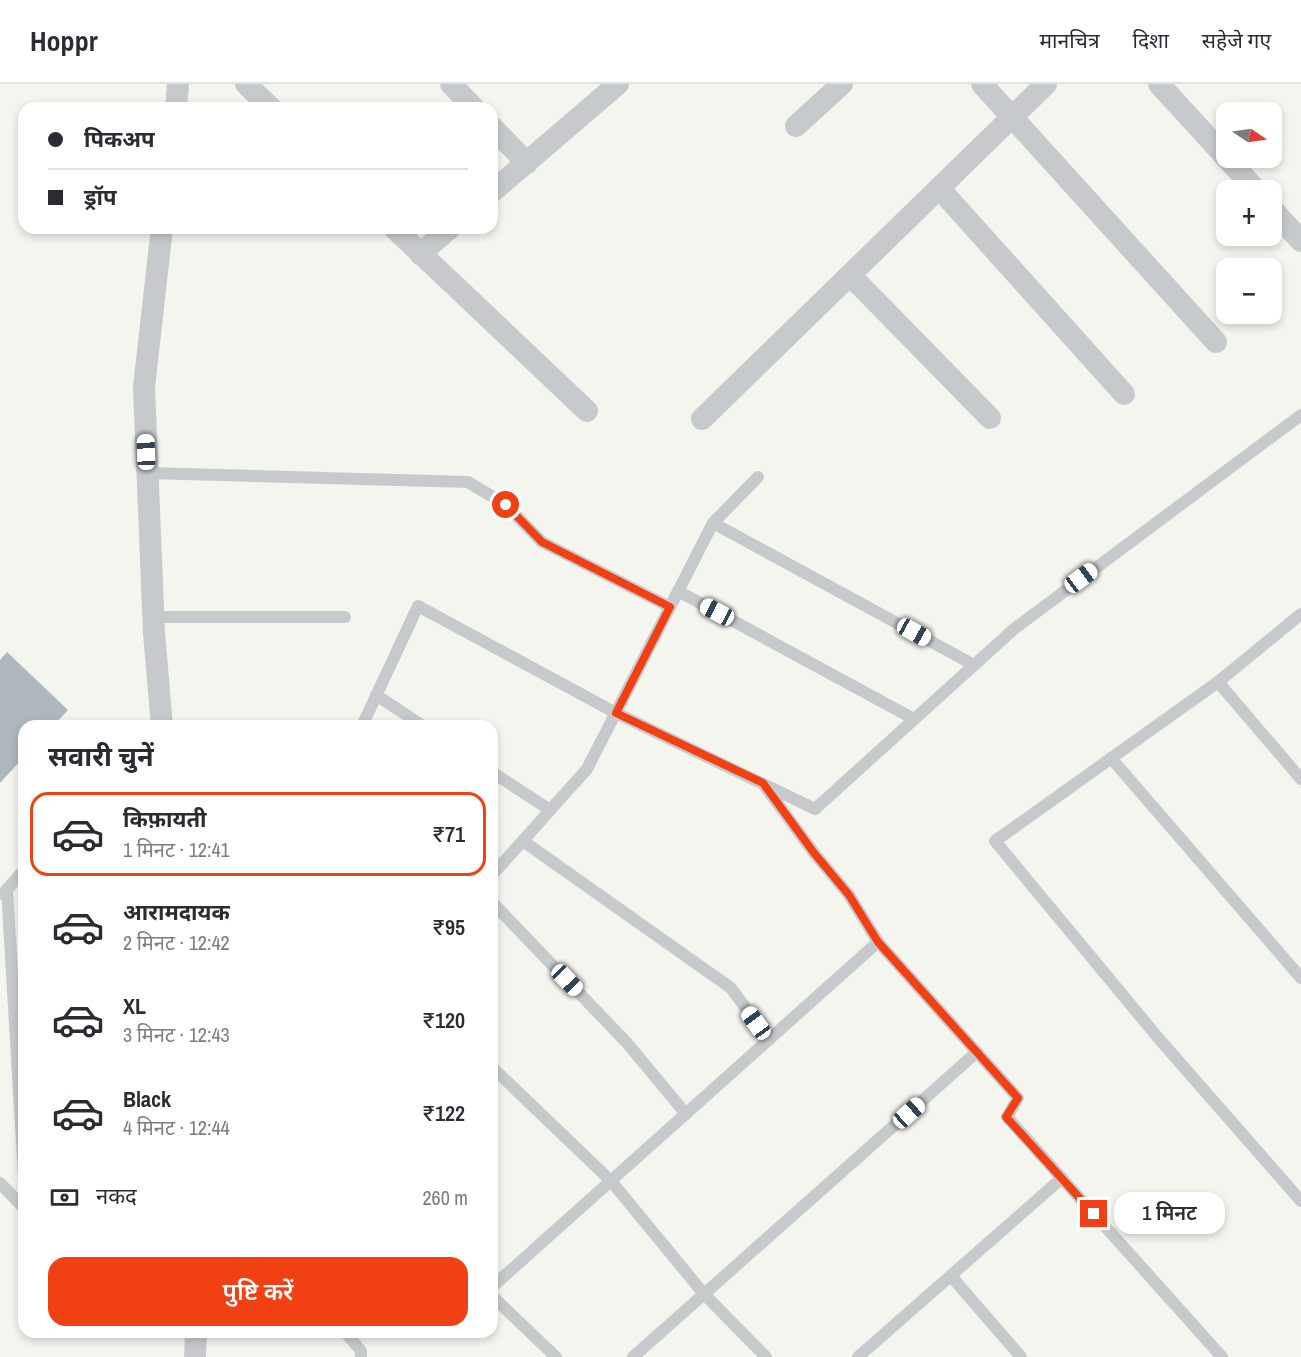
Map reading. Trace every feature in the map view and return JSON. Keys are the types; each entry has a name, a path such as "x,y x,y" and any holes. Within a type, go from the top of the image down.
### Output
{"street":[{"path":"176,102 178,84"},
{"path":"246,84 265,102"},
{"path":"451,84 468,102"},
{"path":"498,187 618,84"},
{"path":"796,126 842,84"},
{"path":"982,84 1216,342"},
{"path":"702,418 1046,84"},
{"path":"1159,84 1247,180"},
{"path":"498,133 527,163"},
{"path":"939,188 1124,394"},
{"path":"1282,220 1301,241"},
{"path":"159,720 144,387 161,234"},
{"path":"400,234 587,411"},
{"path":"420,254 443,234"},
{"path":"850,274 990,418"},
{"path":"195,1357 196,1338"}],"lane":[{"path":"365,720 418,606 616,713 815,809 1014,629 1301,415"},
{"path":"147,473 468,482 506,505 542,542 670,607"},
{"path":"498,869 587,769 713,523 758,477"},
{"path":"713,523 974,665"},
{"path":"678,591 914,719"},
{"path":"1301,614 1218,682 994,841 1160,1040 1301,1201"},
{"path":"153,617 345,617"},
{"path":"1218,682 1301,779"},
{"path":"376,695 414,720"},
{"path":"1111,758 1301,978"},
{"path":"498,776 550,810"},
{"path":"763,783 814,853 849,895 878,942 1018,1098 1006,1117 1222,1357"},
{"path":"523,841 731,988 769,1040"},
{"path":"18,877 4,893 18,1092"},
{"path":"498,908 627,1043 686,1113"},
{"path":"498,1282 878,942"},
{"path":"633,1357 977,1052"},
{"path":"498,1073 610,1181 704,1294 766,1357"},
{"path":"858,1357 1062,1178"},
{"path":"0,1183 18,1202"},
{"path":"951,1276 1021,1357"},
{"path":"498,1302 555,1357"},
{"path":"350,1338 361,1351 361,1357"}],"building":[{"path":"7,652 68,710 59,720 18,720 18,764 0,783 0,660"}],"route":[{"path":"506,505 542,542 670,607 616,713 763,783 814,853 849,895 878,942 1018,1098 1006,1117 1094,1214"}]}
